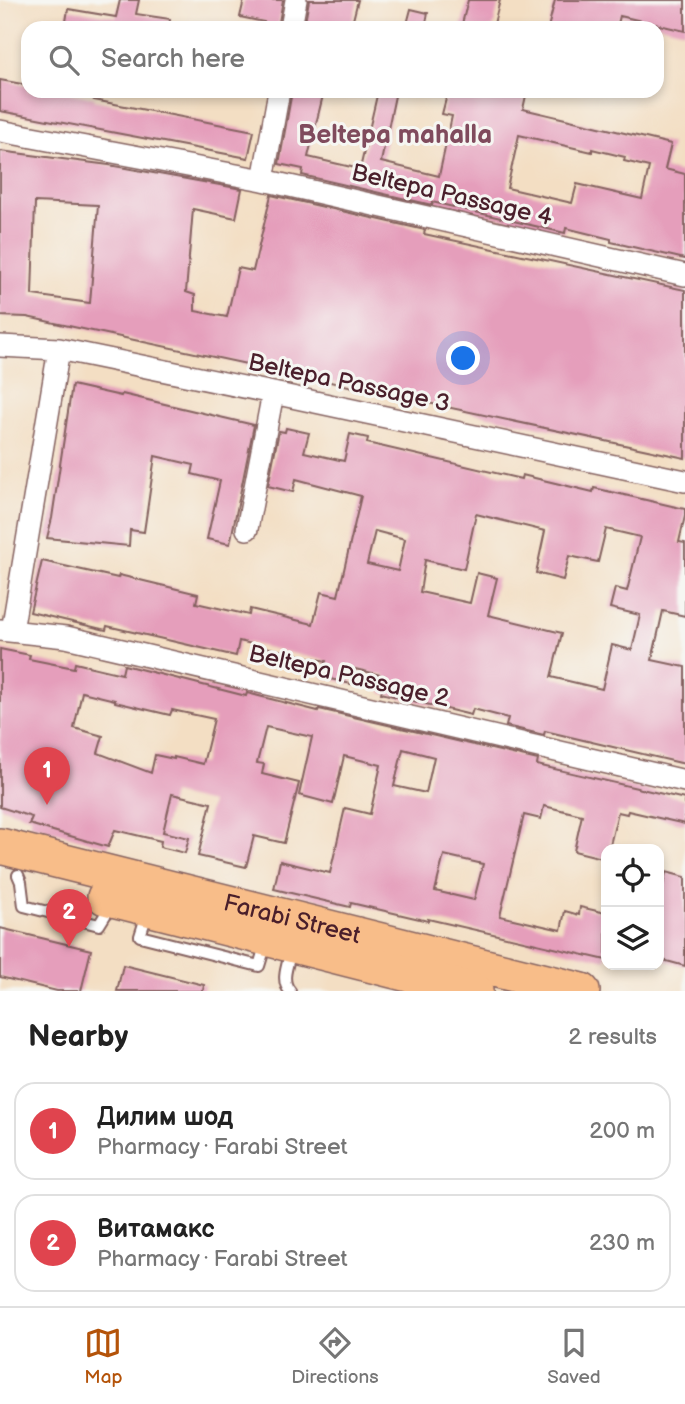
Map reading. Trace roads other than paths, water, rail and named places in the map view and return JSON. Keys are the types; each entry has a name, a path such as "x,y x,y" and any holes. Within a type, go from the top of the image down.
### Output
{"main road":[{"name":"Farabi Street","path":"0,846 582,991"},
{"name":"Farabi Street","path":"9,873 475,991"}],"street":[{"path":"292,21 296,0"},
{"path":"263,180 278,98"},
{"name":"Beltepa Passage 4","path":"0,131 263,180 685,275"},
{"name":"Beltepa Passage 3","path":"0,346 58,349 685,481"},
{"path":"6,631 58,349"},
{"path":"247,529 273,393"},
{"name":"Beltepa Passage 2","path":"6,631 66,637 685,781"}],"lane":[{"path":"280,942 284,984 290,991"}],"place":[{"name":"Дилим шод","path":"47,805"},
{"name":"Витамакс","path":"69,947"}],"district":[{"name":"Beltepa mahalla","path":"395,135"}]}
